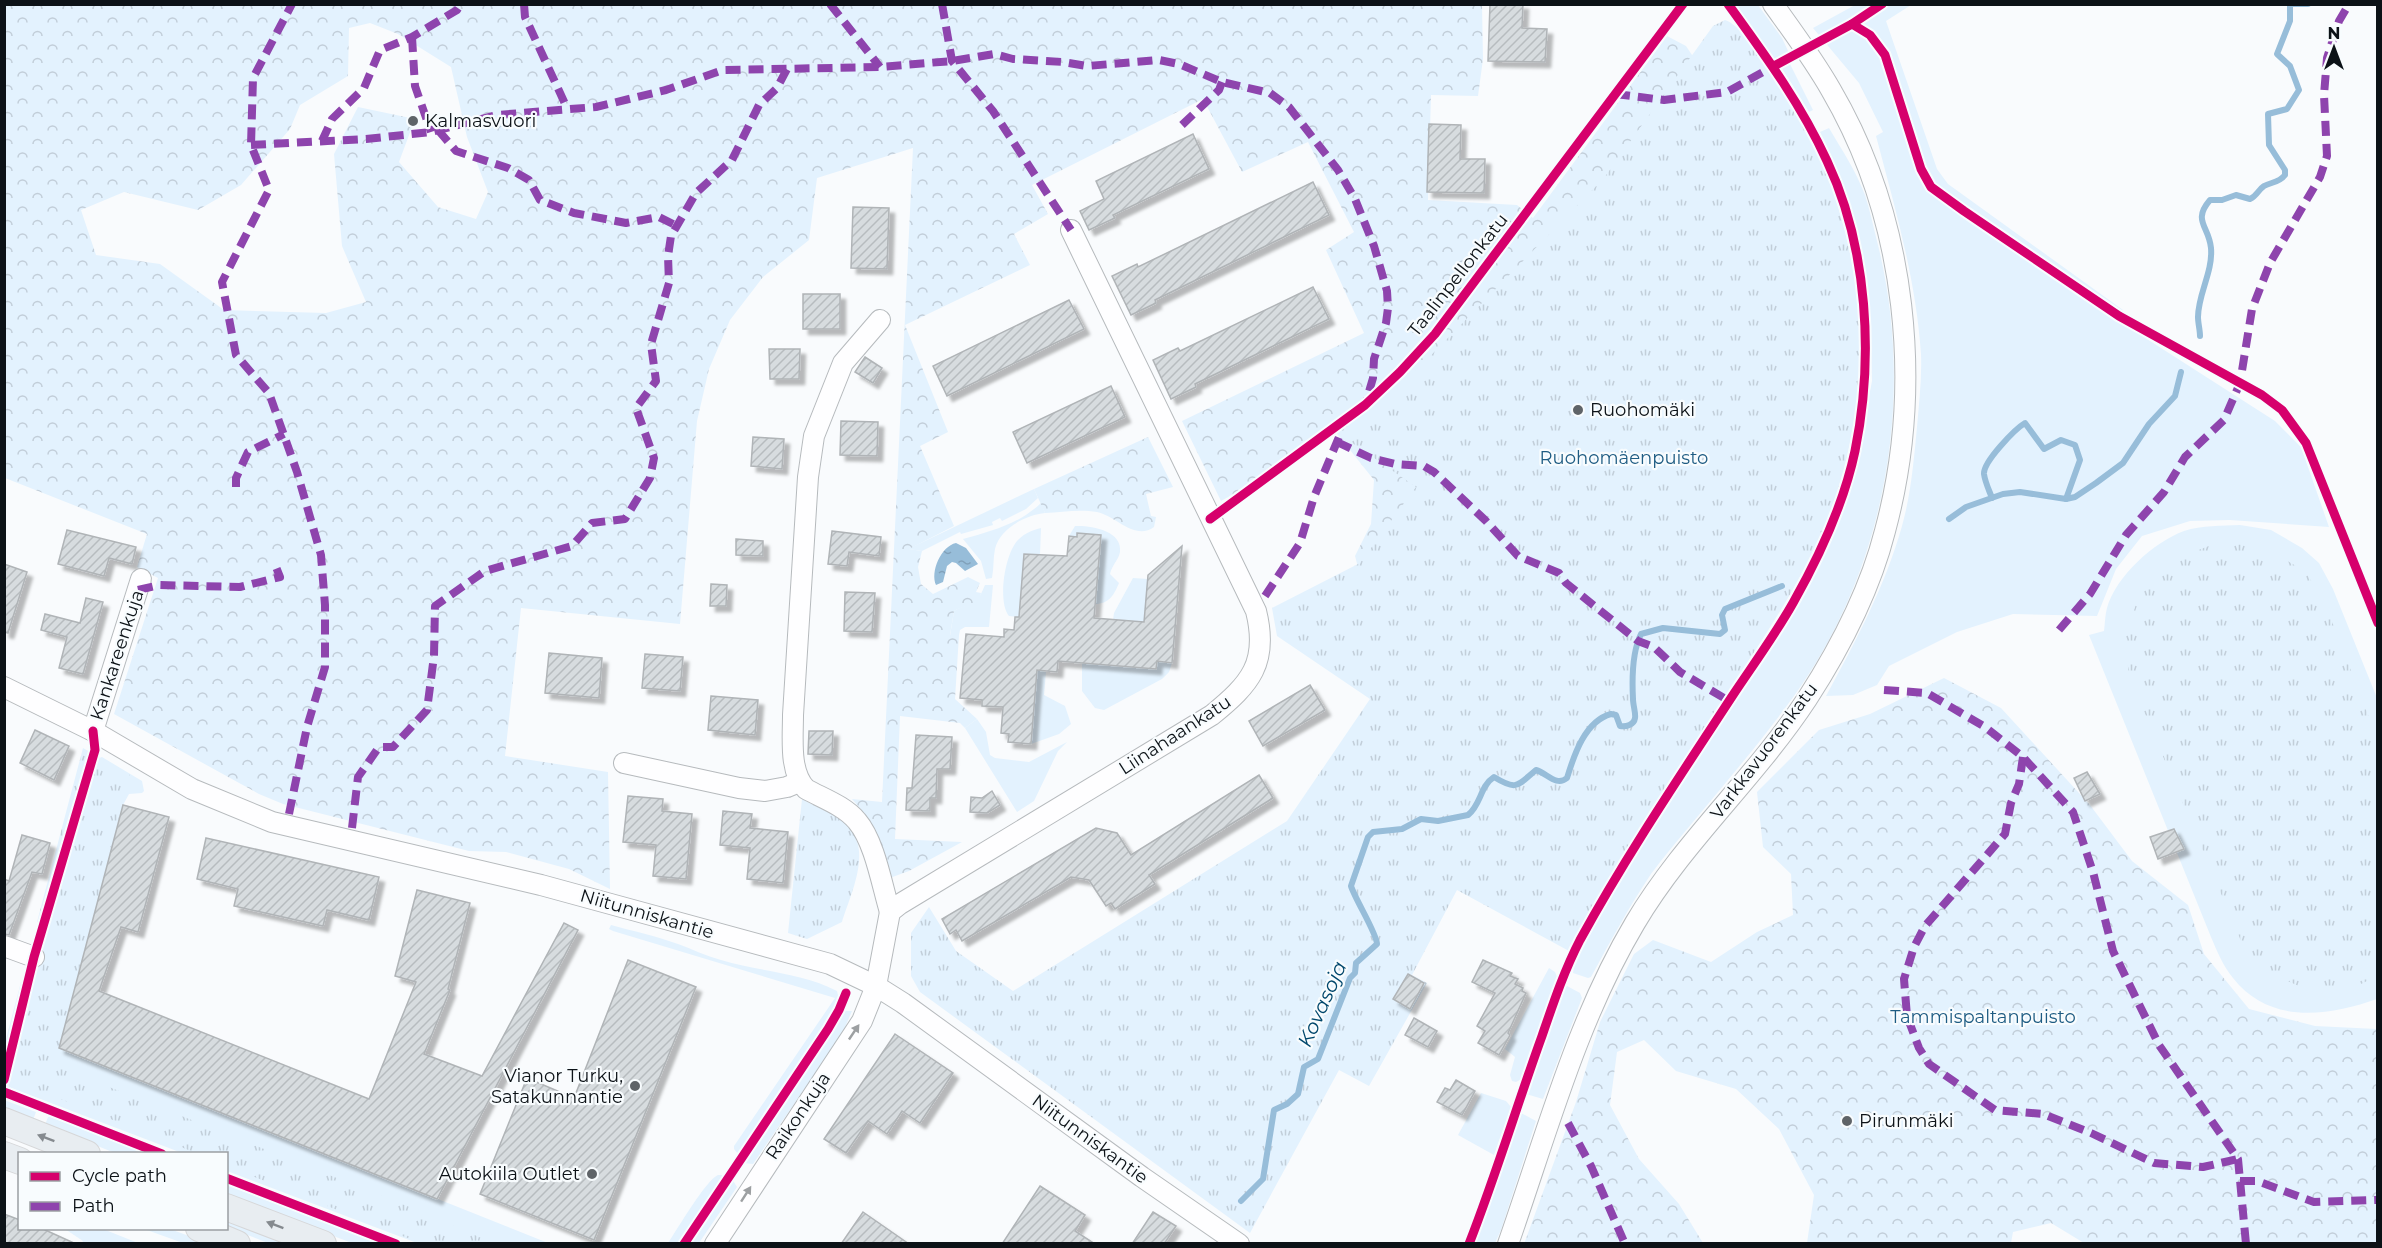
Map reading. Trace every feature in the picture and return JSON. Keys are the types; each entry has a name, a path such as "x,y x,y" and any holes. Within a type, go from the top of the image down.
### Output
{"main road":[{"path":"4,1121 82,1152"},
{"path":"228,1208 323,1244"},
{"path":"204,1230 237,1244"}],"street":[{"name":"Varkkavuorenkatu","path":"1508,1244 1575,1051 1594,1003 1628,935 1665,877 1752,771 1806,700 1842,639 1857,607 1871,574 1888,521 1900,446 1906,355 1902,308 1887,232 1861,152 1833,93 1773,4"},
{"name":"Liinahaankatu","path":"890,912 1212,715 1241,691 1258,662 1261,650 1260,625 1249,595 1071,230"},
{"path":"876,986 890,912 871,848 856,819 806,789 799,782 794,755 793,716 808,477 814,436 843,363 880,320"},
{"name":"Kankareenkuja","path":"93,731 141,579"},
{"name":"Niitunniskantie","path":"4,687 93,731 192,789 272,822 541,885 830,964 876,986 903,1003 1142,1177 1239,1244"},
{"path":"624,764 739,788 765,791 799,782"},
{"path":"4,946 34,957"},
{"name":"Raikonkuja","path":"714,1244 862,1021 876,986"}],"green space":[{"path":"4,5 1482,5 1483,59 1478,96 1431,95 1428,200 1517,205 1533,218 1667,36 1686,46 1698,64 1363,586 1355,556 1371,524 1374,480 1330,425 1246,487 1221,501 1182,421 1364,333 1326,250 1354,232 1308,142 1242,172 1203,99 1032,185 1048,214 1014,234 1030,265 905,325 948,432 920,446 954,526 909,549 922,551 918,567 921,584 933,594 968,577 980,583 976,592 981,593 979,602 954,611 950,635 959,635 955,699 977,719 965,728 960,723 900,716 895,839 962,842 909,871 887,879 868,818 852,799 882,802 913,148 817,178 809,240 763,277 730,320 709,369 697,421 680,624 521,608 505,756 608,772 610,889 569,869 506,852 469,851 283,804 259,794 114,714 158,578 137,567 147,534 5,478","holes":["370,23 398,34 451,67 467,137 488,192 476,219 438,207 399,162 415,119 358,107 334,154 342,246 366,302 326,313 224,310 160,264 96,255 81,210 124,192 198,210 241,185 290,129 300,105 348,76 349,28"]},
{"path":"1733,5 1758,5 1782,38 1789,53 1775,60"},
{"path":"1855,5 1911,5 1886,21 1937,169 1948,184 2123,310 2111,316 2275,421 2301,447 2329,527 2230,520 2190,521 2142,536 2116,569 2097,616 2013,614 1957,632 1889,666 1877,685 1853,695 1826,696 1878,592 1902,526 1912,476 1921,381 1921,354 1915,298 1876,136 1883,132 1859,83 1813,28"},
{"name":"Ruohomäenpuisto","path":"1725,20 1734,25 1757,51 1805,128 1828,177 1844,228 1855,281 1859,334 1858,388 1850,441 1837,493 1806,566 1767,632 1638,833 1569,951 1457,890 1412,975 1427,983 1369,1086 1339,1070 1250,1233 920,992 911,976 911,933 929,907 956,951 1013,991 1287,821 1370,699 1277,636 1272,608 1360,563 1416,487 1338,433 1399,388 1604,178 1713,26"},
{"path":"1790,64 1813,110 1809,112 1781,67"},
{"path":"1829,128 1865,195 1888,299 1894,358 1892,418 1885,478 1871,536 1852,592 1826,646 1794,696 1651,874 1591,977 1588,978 1573,973 1575,959 1615,885 1796,607 1832,538 1855,468 1872,381 1870,319 1863,261 1840,180 1820,132"},
{"path":"1148,437 1173,487 1146,494 1151,516 1156,517 1154,527 1147,531 1140,531 1104,514 1091,511 1045,513 1034,489"},
{"path":"1034,489 1038,498 1026,509 1002,521 1000,518 992,522 993,525 961,534 960,532 922,551 908,549"},
{"path":"1041,503 1045,513 1022,520 1002,535 995,549 992,578 986,579 981,561 963,539 1014,522"},
{"path":"2240,525 2271,530 2302,548 2319,563 2333,589 2377,698 2377,999 2339,1010 2300,1012 2282,1010 2264,1004 2248,993 2229,973 2211,937 2089,635 2104,631 2107,608 2119,584 2127,572 2161,543 2191,529"},
{"path":"1075,526 1104,530 1111,534 1120,545 1119,555 1110,574 1119,583 1107,601 1095,604 1101,535 1078,533 1077,537 1069,536"},
{"path":"1041,528 1040,555 1024,554 1019,617 1009,616 1005,609 1003,589 1010,554 1021,537"},
{"path":"2214,544 2261,545 2306,572 2326,606 2377,738 2377,976 2353,988 2301,987 2268,972 2244,948 2129,676 2125,638 2138,598 2157,566"},
{"path":"1133,578 1148,579 1144,622 1113,620 1114,613"},
{"path":"985,585 993,585 989,627 965,627 960,630 959,635 950,636 954,611 974,604"},
{"path":"1157,661 1172,663 1169,672 1162,679 1104,710 1095,708 1082,691 1082,663 1156,669"},
{"path":"1037,669 1046,672 1044,695 1065,706 1071,724 1059,734 1031,744"},
{"name":"Tammispaltanpuisto","path":"1944,678 2001,708 2090,805 2132,861 2188,905 2204,954 2249,1009 2315,1026 2377,1029 2377,1243 2084,1243 2051,1223 2013,1232 2011,1243 1807,1243 1814,1195 1779,1129 1736,1089 1676,1071 1644,1040 1617,1052 1610,1105 1639,1159 1679,1204 1703,1243 1524,1244 1576,1102 1600,1022 1634,954 1653,940 1711,962 1757,932 1793,915 1791,874 1763,847 1757,792 1819,730 1870,714"},
{"path":"977,719 986,732 990,755 995,758 1029,762 1067,742 1058,751 1034,801 1017,812 965,728"},
{"path":"83,748 130,775 54,1065 412,1208 493,1243 420,1243 228,1166 228,1152 193,1152 5,1077 5,1043 21,982 37,988 53,929 37,922"},
{"path":"102,757 142,781 144,791 129,794 123,805 59,1048 548,1243 417,1243 228,1171 228,1152 179,1152 9,1087 8,1082 40,957 97,759"},
{"path":"802,799 832,814 847,825 855,835 859,859 858,872 842,922 807,939 788,933"},
{"path":"611,925 670,941 710,957 809,980 837,991 839,999 825,1026 738,1154 734,1146 835,998 613,931 609,929"},
{"path":"1549,968 1555,972 1557,977 1520,1080 1512,1081 1510,1075 1515,1057 1505,1049"},
{"path":"1567,986 1580,993 1582,998 1543,1099 1526,1094 1563,989"},
{"path":"843,1011 852,1011 842,1034 753,1164 743,1163 828,1039"},
{"path":"1481,1093 1506,1101 1511,1107 1494,1155 1458,1135"},
{"path":"4,1100 36,1112 33,1120 5,1109"},
{"path":"1521,1113 1536,1121 1501,1230 1495,1243 1475,1243"},
{"path":"50,1117 142,1152 112,1152 45,1125"},
{"path":"718,1175 722,1175 722,1178 678,1243 668,1243 699,1195"},
{"path":"732,1179 737,1187 699,1243 688,1243"},
{"path":"228,1186 379,1243 352,1243 228,1196"},
{"path":"228,1219 292,1243 268,1243 228,1227"},
{"path":"66,1230 106,1230 138,1243 82,1243 83,1241"},
{"path":"147,1230 173,1230 208,1243 183,1243"}],"water":[{"path":"956,543 966,548 978,564 965,571 952,562 947,566 943,582 936,585 934,573 938,560 946,549"}],"building":[{"path":"1490,4 1523,4 1522,28 1547,29 1545,62 1488,61"},
{"path":"1429,124 1461,125 1460,159 1485,159 1484,193 1427,192"},
{"path":"1193,134 1209,169 1113,215 1115,218 1089,230 1080,211 1104,199 1096,181"},
{"path":"1313,182 1329,215 1155,300 1156,303 1131,315 1112,276 1137,264 1138,267"},
{"path":"853,207 889,208 887,269 851,268"},
{"path":"1313,287 1329,319 1195,384 1196,387 1171,399 1153,360 1178,348 1180,351"},
{"path":"803,294 840,294 840,329 803,329"},
{"path":"1069,300 1084,329 947,396 933,366"},
{"path":"769,349 800,349 799,379 770,379"},
{"path":"865,357 882,368 873,383 855,372"},
{"path":"1111,386 1125,417 1027,463 1013,432"},
{"path":"841,421 878,422 877,456 840,455"},
{"path":"753,437 784,439 782,469 751,466"},
{"path":"67,530 136,547 132,564 109,558 104,576 58,564"},
{"path":"832,531 881,537 879,556 849,552 847,566 828,564"},
{"path":"1077,533 1101,535 1094,618 1144,622 1148,575 1182,546 1172,663 1157,661 1156,669 1058,661 1057,672 1037,670 1031,744 1008,742 1009,734 1001,733 1003,707 982,706 982,700 960,698 966,634 1004,637 1004,629 1014,630 1015,617 1019,617 1024,554 1067,556 1069,536 1077,537"},
{"path":"736,539 763,541 763,556 736,555"},
{"path":"4,564 27,572 8,633 4,632"},
{"path":"711,584 727,585 726,606 710,606"},
{"path":"845,592 875,593 872,632 844,631"},
{"path":"86,598 103,602 83,674 59,668 67,637 41,630 45,614 80,623"},
{"path":"549,653 602,658 599,698 545,693"},
{"path":"645,654 683,657 680,691 642,688"},
{"path":"1310,685 1325,710 1263,746 1249,721"},
{"path":"711,696 758,700 755,735 708,730"},
{"path":"35,730 69,746 54,780 20,763"},
{"path":"809,731 833,731 832,755 808,754"},
{"path":"916,735 952,737 950,769 937,769 936,798 930,798 930,811 906,810 907,788 912,788"},
{"path":"2087,772 2100,794 2085,801 2074,778"},
{"path":"1259,775 1273,798 1149,875 1155,884 1115,909 1111,903 1106,906 1089,880 1071,877 962,941 956,930 950,934 942,919 1096,828 1117,833 1131,855"},
{"path":"992,791 1000,805 987,813 970,812 971,797 982,798"},
{"path":"628,796 663,799 662,811 692,814 686,879 653,876 656,845 623,842"},
{"path":"123,805 169,817 138,932 121,927 99,991 369,1099 416,982 395,976 417,890 470,903 448,989 450,990 424,1054 482,1076 564,923 578,930 437,1199 59,1048"},
{"path":"723,811 752,814 750,828 788,832 783,883 747,879 750,848 720,845"},
{"path":"2174,829 2184,849 2158,859 2150,837"},
{"path":"22,835 50,843 42,874 32,872 9,935 4,934 4,879 9,881"},
{"path":"206,838 379,877 369,920 327,910 323,926 234,906 238,889 197,879"},
{"path":"628,960 696,987 594,1240 480,1194 527,1078 574,1098"},
{"path":"1483,960 1512,973 1510,976 1518,979 1515,984 1523,988 1522,991 1526,993 1508,1033 1510,1035 1499,1055 1478,1043 1485,1031 1477,1026 1495,993 1472,982"},
{"path":"1408,974 1424,983 1410,1009 1393,999"},
{"path":"1414,1018 1437,1031 1428,1047 1405,1035"},
{"path":"895,1034 953,1073 920,1123 902,1111 887,1134 868,1121 846,1153 824,1139"},
{"path":"1456,1080 1475,1091 1462,1115 1437,1102 1445,1088 1450,1090"},
{"path":"1040,1186 1085,1215 1075,1231 1095,1244 1002,1244"},
{"path":"863,1212 909,1244 841,1244"},
{"path":"1153,1212 1176,1226 1164,1244 1132,1244"},
{"path":"4,1214 18,1219 18,1230 45,1230 76,1244 4,1244"}],"waterway":[{"name":"Kovasoja","path":"2200,336 2198,319 2200,300 2211,257 2210,240 2202,219 2205,207 2210,200 2222,200 2236,195 2250,199 2264,186 2278,181 2285,175 2285,170 2269,145 2268,114 2287,109 2299,90 2290,66 2277,54 2290,21 2290,4"},
{"name":"Kovasoja","path":"2291,4 2308,4"},
{"name":"Kovasoja","path":"1949,519 1966,507 2003,494 2020,492 2066,499 2075,497 2123,463 2149,424 2175,396 2181,372"},
{"path":"1992,498 1984,474 1985,469 2000,446 2025,423 2044,449 2061,440 2075,445 2080,460 2066,499"},
{"name":"Kovasoja","path":"1241,1201 1263,1179 1274,1110 1287,1104 1298,1094 1304,1067 1318,1059 1350,978 1355,973 1356,963 1377,944 1351,886 1368,837 1373,832 1402,829 1421,819 1438,821 1468,815 1476,806 1486,785 1494,777 1512,785 1520,783 1536,770 1555,780 1567,778 1582,740 1594,724 1611,714 1616,715 1620,726 1633,722 1635,714 1633,666 1641,634 1663,628 1720,634 1725,630 1722,615 1725,609 1782,586"}],"marked path":[{"path":"289,814 307,727 325,667 325,605 321,555 297,472 269,393 236,355 222,282 269,190 251,145 253,78 292,4"},
{"path":"322,141 332,119 364,88 380,50 412,37 457,10 461,4"},
{"path":"524,4 525,17 567,108"},
{"path":"830,4 880,67"},
{"path":"942,4 952,61 993,111 1071,230"},
{"path":"2059,630 2090,594 2126,535 2164,492 2185,457 2224,420 2240,383 2252,309 2270,263 2320,177 2327,156 2324,95 2327,58 2339,21 2349,4"},
{"path":"412,37 415,86 431,132"},
{"path":"251,145 366,139 431,132 497,115 596,107 666,90 723,70 880,67 952,61 994,54 1013,59 1087,66 1159,60 1179,64 1222,82 1270,93 1289,107 1338,170 1355,199 1374,246 1387,291 1388,308 1386,323 1374,359 1373,378 1366,402"},
{"path":"1615,94 1664,100 1727,92 1774,66"},
{"path":"352,828 358,777 379,747 393,747 427,710 434,656 435,606 485,571 572,546 592,523 625,519 650,478 654,458 636,408 656,381 651,344 669,283 668,256 671,236 696,193 732,160 759,105 777,88 787,69"},
{"path":"1182,125 1219,90 1222,82"},
{"path":"438,130 456,151 508,168 529,180 540,200 574,213 626,223 659,217 677,226"},
{"path":"236,487 236,478 248,452 284,434"},
{"path":"1265,596 1300,543 1314,497 1339,437"},
{"path":"1337,442 1371,458 1395,464 1424,466 1434,472 1485,520 1518,556 1559,573 1566,583 1638,641 1654,647 1680,672 1729,701"},
{"path":"138,590 160,585 240,587 280,577 276,567"},
{"path":"1884,690 1927,693 1985,727 2023,757 2073,812 2093,872 2113,951 2159,1045 2238,1159 2246,1244"},
{"path":"2023,757 2019,784 2011,803 2005,834 1925,926 1914,947 1904,979 1907,1016 1919,1048 1929,1064 1995,1110 2043,1114 2091,1133 2154,1163 2203,1167 2238,1159"},
{"path":"1568,1123 1591,1166 1625,1244"},
{"path":"2240,1181 2257,1181 2314,1202 2378,1200"}],"cycle path":[{"name":"Taalinpellonkatu","path":"1210,519 1365,405 1435,334 1683,4"},
{"path":"1469,1244 1574,952 1635,847 1793,603 1830,529 1855,451 1861,415 1865,341 1864,304 1851,230 1841,195 1817,140 1769,61 1728,4"},
{"path":"1774,66 1852,24 1882,4"},
{"path":"1852,24 1870,35 1885,55 1921,169 1931,187 2119,316 2262,395 2282,410 2306,443 2378,623"},
{"path":"4,1080 34,957 95,750 93,731"},
{"path":"684,1244 828,1029 846,993"},
{"path":"4,1092 157,1152"},
{"path":"228,1179 396,1244"}],"place":[{"name":"Kalmasvuori","path":"413,121"},
{"name":"Ruohomäki","path":"1578,410"},
{"name":"Vianor Turku, Satakunnantie","path":"635,1086"},
{"name":"Pirunmäki","path":"1847,1121"},
{"name":"Autokiila Outlet","path":"592,1174"}]}
